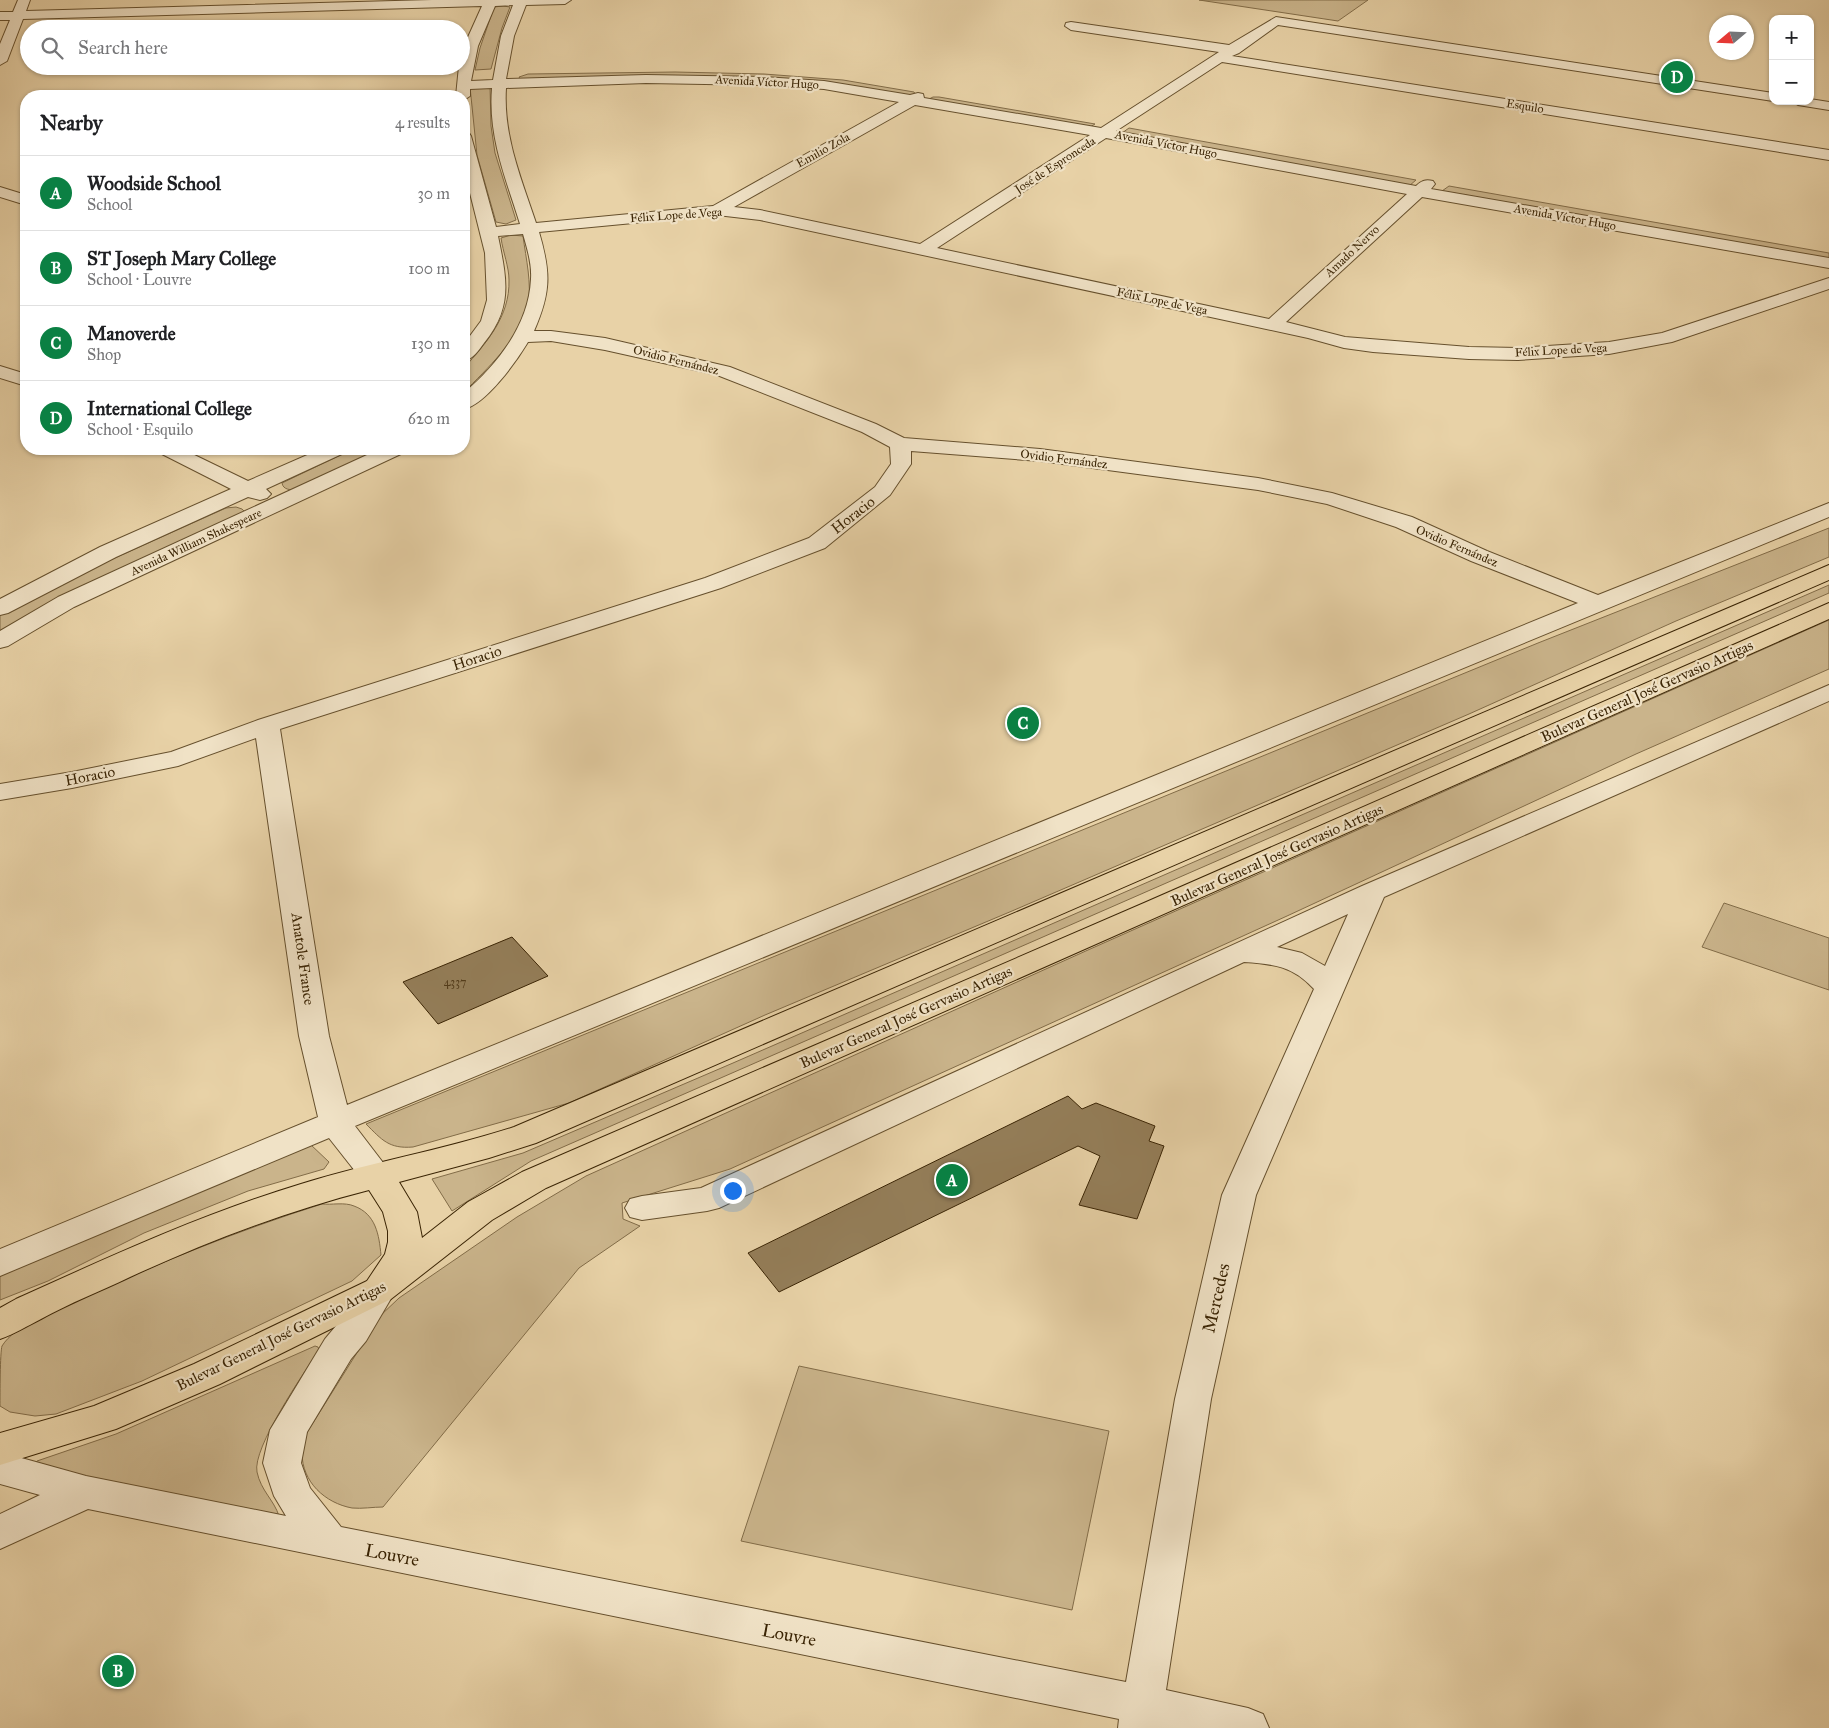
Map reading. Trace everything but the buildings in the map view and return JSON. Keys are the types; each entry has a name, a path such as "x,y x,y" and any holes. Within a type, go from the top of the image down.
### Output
{"main road":[{"path":"0,1325 28,1309 148,1254 229,1221 310,1193 378,1177 489,1147 525,1135 1829,572"},
{"name":"Bulevar General José Gervasio Artigas","path":"0,1449 103,1418 207,1374 379,1290 480,1211 534,1180 1154,909 1829,610"},
{"path":"378,1177 397,1204 405,1228 404,1252 379,1290"}],"street":[{"path":"0,61 20,15 24,0"},
{"path":"0,16 250,5 565,0"},
{"path":"470,57 479,21 491,1"},
{"path":"470,397 496,372 524,337 536,307 540,278 530,229 504,153 500,126 499,78 503,48 521,1"},
{"name":"José de Espronceda","path":"922,250 1276,22 1769,96"},
{"name":"Esquilo","path":"1071,26 1829,155"},
{"name":"Avenida Víctor Hugo","path":"499,78 662,70 755,71 844,77 1120,123 1829,249"},
{"path":"463,85 499,78"},
{"name":"Avenida Víctor Hugo","path":"499,78 764,81 824,85 1105,133 1417,191 1829,262"},
{"name":"Emilio Zola","path":"717,210 930,91"},
{"path":"1814,104 1829,106"},
{"name":"Amado Nervo","path":"1273,325 1417,191 1433,179"},
{"path":"0,192 20,198"},
{"path":"470,195 490,232 496,280 496,307 480,336 470,348"},
{"name":"Félix Lope de Vega","path":"490,232 717,210 760,215 1273,325 1344,342 1418,350 1518,354 1609,348 1666,338 1829,283"},
{"name":"Ovidio Fernández","path":"524,337 551,336 604,344 723,371 870,428 900,444 1050,456 1258,484 1332,499 1404,522 1479,556 1600,604"},
{"path":"0,372 20,376"},
{"name":"Horacio","path":"0,792 72,780 178,758 267,725 713,583 817,542 884,491 901,464 900,444"},
{"path":"178,455 216,475 280,503"},
{"name":"Avenida William Shakespeare","path":"0,608 108,552 324,455"},
{"name":"Avenida William Shakespeare","path":"0,641 66,602 383,455"},
{"path":"0,1263 335,1123 1829,509"},
{"path":"642,1208 707,1200 1372,892 1829,692"},
{"name":"Anatole France","path":"267,725 314,1036 335,1123 378,1177"},
{"name":"Mercedes","path":"1141,1716 1193,1399 1239,1195 1372,892"},
{"path":"1243,953 1281,955 1302,964 1321,977 1330,988"},
{"path":"330,1542 293,1496 282,1463 288,1430 338,1349 353,1331 379,1290"},
{"name":"Louvre","path":"0,1468 86,1492 989,1675 1141,1716 1248,1728"},
{"path":"0,1532 86,1492"}],"shaded area":[{"path":"1199,0 1368,0 1338,21"},
{"path":"494,7 510,7 491,69 475,70 480,48"},
{"path":"675,72 764,74 843,80 914,92 916,95 911,96 836,84 521,80 519,77 528,74"},
{"path":"490,86 491,126 495,153 516,220 506,224 496,222 477,155 470,87"},
{"path":"933,97 1095,124 1090,127 929,99"},
{"path":"1129,128 1416,180 1409,186 1122,133"},
{"path":"1449,186 1829,253 1829,259 1442,191"},
{"path":"511,235 523,236 529,280 528,306 511,341 470,386 470,361 488,339 501,318 508,293 509,275 501,238"},
{"path":"340,455 371,455 297,490 288,489 282,483"},
{"path":"236,507 245,512 0,633 0,614 39,592 226,508"},
{"path":"1829,528 1829,557 1676,621 1469,714 1012,911 765,1015 569,1103 413,1147 392,1145 377,1135 366,1124 1538,643"},
{"path":"1829,585 1829,593 531,1161 452,1211 432,1179 523,1153"},
{"path":"1829,620 1829,669 1636,754 1287,916 730,1169 622,1203 623,1219 640,1226 579,1268 383,1507 352,1508 342,1505 324,1496 311,1482 303,1463 302,1448 306,1434 380,1316 399,1298 517,1217 586,1176"},
{"path":"1724,903 1829,938 1829,990 1702,947"},
{"path":"310,1144 329,1162 324,1169 248,1191 144,1233 48,1281 0,1300 0,1267"},
{"path":"322,1204 354,1206 367,1214 375,1226 381,1255 352,1281 142,1381 56,1414 35,1416 10,1412 0,1406 2,1346 15,1332 24,1326 44,1315 164,1262 226,1237"},
{"path":"315,1346 319,1350 291,1392 270,1429 262,1446 258,1461 257,1472 259,1479 279,1516 36,1466 35,1464 37,1461 116,1434"},
{"path":"799,1366 1109,1431 1072,1610 741,1541"}],"place":[{"name":"International College","path":"1677,77"},
{"name":"Manoverde","path":"1023,723"},
{"name":"Woodside School","path":"952,1180"},
{"name":"ST Joseph Mary College","path":"118,1671"}]}
